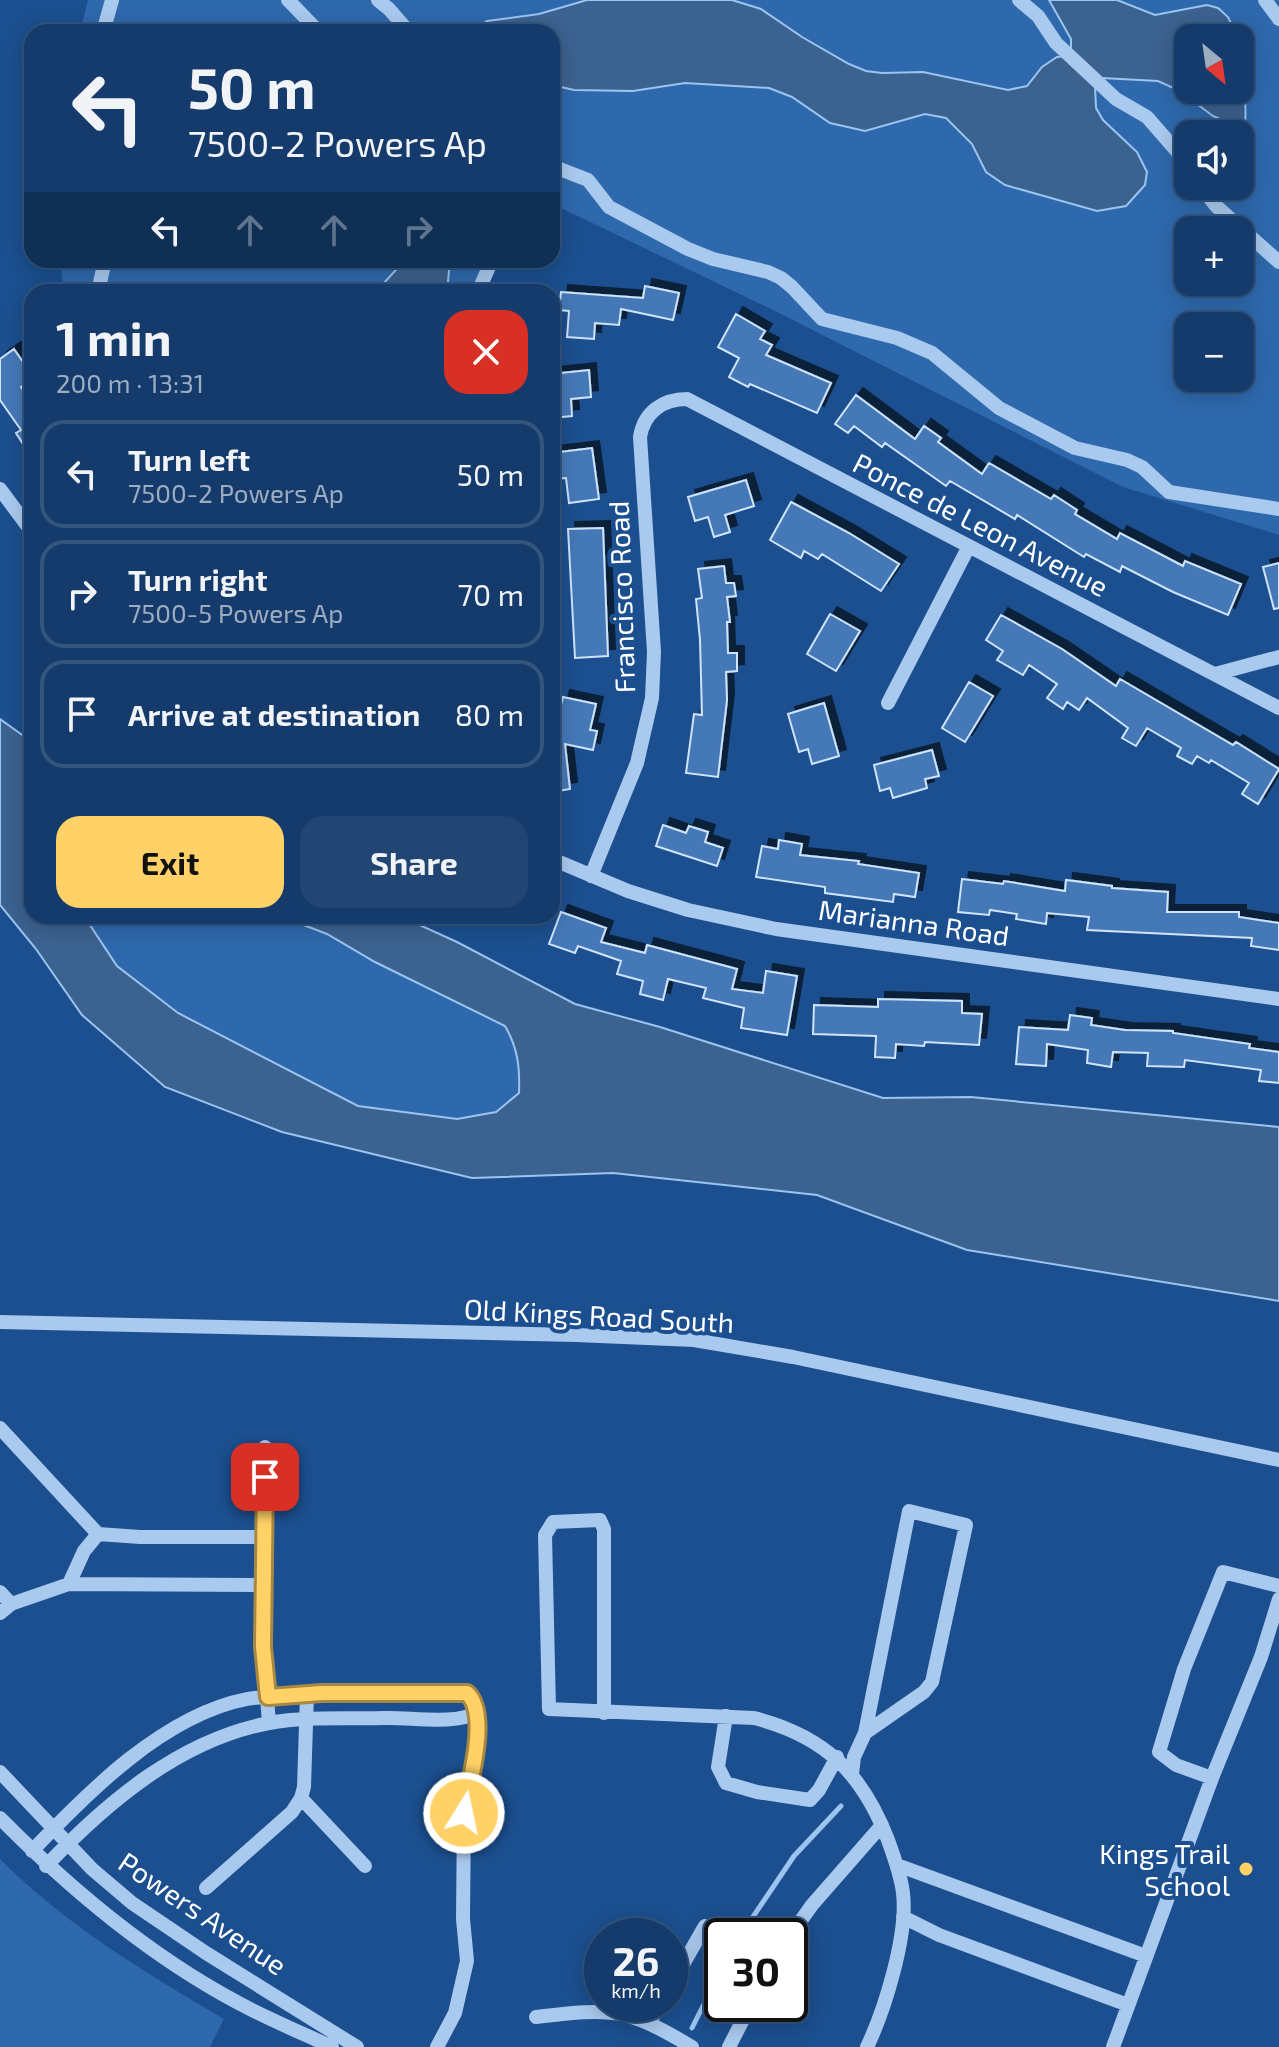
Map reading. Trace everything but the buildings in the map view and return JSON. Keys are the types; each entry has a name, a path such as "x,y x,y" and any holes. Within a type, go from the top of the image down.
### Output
{"street":[{"path":"105,24 112,0"},
{"path":"288,0 311,24"},
{"path":"378,0 401,24"},
{"path":"1019,0 1028,6 1056,43 1116,99 1147,117 1174,148"},
{"path":"1265,0 1279,19"},
{"path":"560,169 588,180 609,207 688,249 781,278 822,319 897,338 932,353 999,408 1075,448 1127,460 1142,467 1169,492 1279,509"},
{"path":"1212,200 1279,262"},
{"name":"Ponce de Leon Avenue","path":"657,406 675,399 687,399 1279,708"},
{"name":"Francisco Road","path":"591,876 637,763 652,698 654,652 640,437 641,427 657,406"},
{"path":"0,489 6,509 24,525"},
{"path":"888,703 968,548"},
{"path":"1215,674 1279,657"},
{"name":"Marianna Road","path":"560,862 628,891 688,910 776,929 1279,999"},
{"name":"Old Kings Road South","path":"0,1322 694,1340 793,1357 1279,1460"},
{"path":"0,1428 98,1534 264,1537"},
{"path":"265,1447 263,1647 269,1723"},
{"path":"852,1774 854,1757 865,1733 909,1511 966,1525 932,1682 924,1692 865,1733"},
{"path":"604,1713 604,1529 600,1520 553,1522 545,1535 549,1709 604,1713 726,1716 773,1723 814,1741 837,1757 852,1774 882,1825 897,1865 903,1894 903,1917 883,2007 867,2047"},
{"path":"69,1584 84,1551 98,1534"},
{"path":"1212,1778 1176,1765 1159,1752 1184,1669 1223,1572 1279,1586"},
{"path":"0,1592 6,1608 69,1584 264,1585"},
{"path":"1113,2047 1212,1778 1261,1657 1279,1599"},
{"path":"32,1851 99,1784 160,1737 209,1711 235,1702 307,1694 467,1693 475,1704 478,1725 464,1813 463,1919 467,1961 455,2013 437,2047"},
{"path":"206,1888 292,1812 301,1798 307,1694"},
{"path":"46,1866 133,1786 206,1743 269,1723 415,1717 463,1720 475,1713"},
{"path":"726,1716 718,1767 726,1783 757,1792 810,1800 837,1757"},
{"name":"Powers Avenue","path":"0,1772 92,1869 132,1903 357,2047"},
{"path":"301,1798 365,1866"},
{"name":"Powers Avenue","path":"0,1818 46,1866 137,1939 252,2010 332,2047"},
{"path":"803,1918 882,1825"},
{"path":"897,1865 1146,1956"},
{"path":"903,1917 939,1935 1128,2005"},
{"path":"688,1956 704,1928"},
{"path":"536,2017 584,2012"},
{"path":"650,2022 692,2047"},
{"path":"729,2047 742,2022"}],"shaded area":[{"path":"88,0 1279,0 1279,535 1123,487 773,310 560,207 560,24 82,24"},
{"path":"587,0 732,0 761,9 802,37 866,71 923,72 1008,90 1027,86 1042,67 1057,57 1066,56 1071,49 1071,39 1049,0 1117,0 1155,15 1207,5 1218,8 1231,24 1174,24 1174,88 1158,81 1102,78 1095,86 1096,108 1103,120 1137,152 1147,172 1145,185 1126,206 1097,211 1005,185 986,172 972,144 946,118 925,114 865,131 830,123 792,97 769,88 685,83 633,91 574,90 560,87 560,24 483,24 539,14"},
{"path":"1197,104 1245,104 1245,120 1222,120"},
{"path":"62,268 486,268 480,284 62,284"},
{"path":"398,268 449,268 448,284 383,284"},
{"path":"0,719 24,736 24,924 89,924 117,966 178,1013 358,1106 457,1119 496,1112 519,1093 513,1042 505,1026 375,962 327,934 301,924 418,924 575,1004 660,1027 883,1098 971,1097 1279,1127 1279,1301 967,1250 817,1195 613,1173 472,1178 282,1132 165,1087 82,1015 36,949 0,905"},
{"path":"89,924 301,924 327,934 375,962 505,1026 517,1058 519,1093 496,1112 457,1119 358,1106 178,1013 117,966"},
{"path":"0,1859 79,1926 135,1965 224,2019 210,2047 0,2047"}],"waterway":[{"path":"752,1918 794,1856 841,1806"},
{"path":"692,2028 704,2004"}],"place":[{"name":"Kings Trail School","path":"1246,1869"}],"route":[{"path":"265,1477 263,1647 268,1697 322,1693 467,1693 477,1708 478,1725 464,1813"}]}
